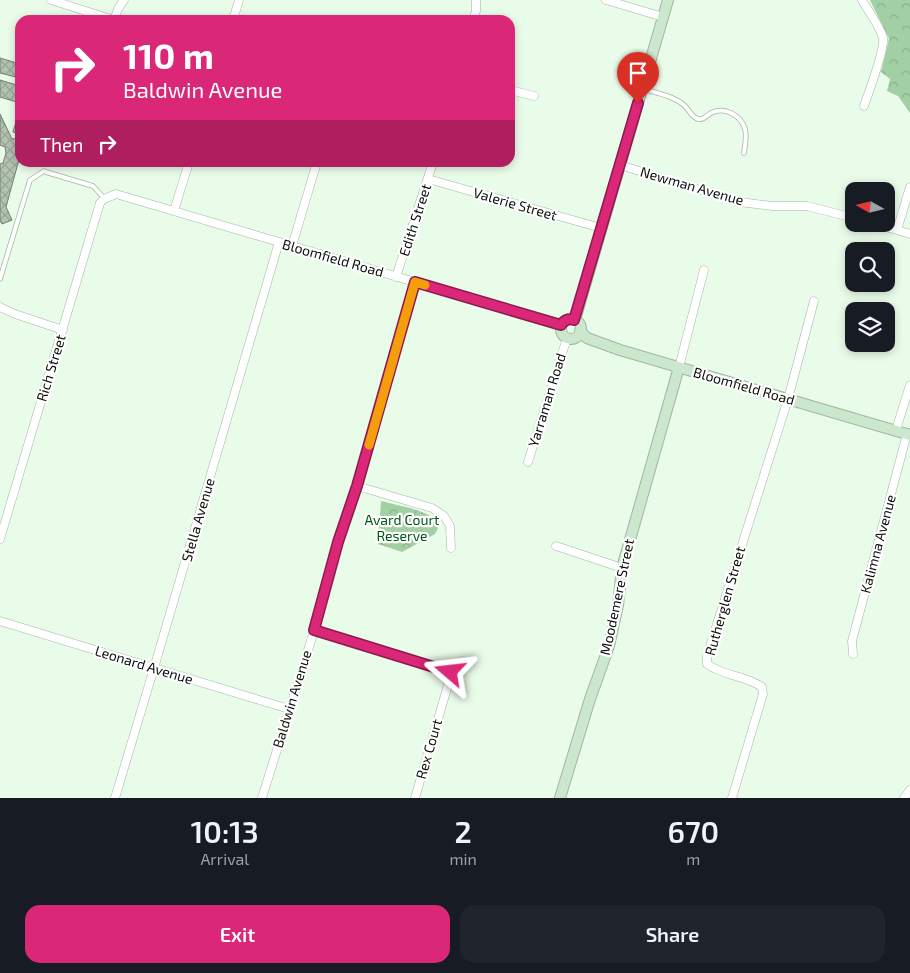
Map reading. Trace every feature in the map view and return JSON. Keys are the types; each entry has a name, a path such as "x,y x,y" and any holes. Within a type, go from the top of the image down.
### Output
{"street":[{"path":"51,0 98,15"},
{"path":"116,15 124,0"},
{"path":"234,15 239,0"},
{"path":"475,15 476,0"},
{"path":"606,0 663,16"},
{"path":"574,320 668,0"},
{"path":"862,0 883,38 883,49 864,106"},
{"path":"515,91 534,96"},
{"name":"Newman Avenue","path":"620,165 739,202 773,206 807,206 845,216"},
{"path":"174,211 187,167"},
{"path":"292,246 316,167"},
{"name":"Edith Street","path":"396,277 432,167"},
{"name":"Valerie Street","path":"428,179 601,228"},
{"path":"910,187 897,230 910,234"},
{"name":"Bloomfield Road","path":"104,199 116,194 561,325"},
{"name":"Rich Street","path":"0,539 100,203 104,199"},
{"name":"Stella Avenue","path":"115,798 279,242"},
{"path":"679,367 704,270"},
{"name":"Baldwin Avenue","path":"262,798 314,630 338,542 357,486 415,282"},
{"path":"788,399 814,301"},
{"path":"0,307 62,330"},
{"path":"565,320 574,320 580,326 580,331 576,337 570,339 564,336 561,331 561,325 565,320"},
{"name":"Bloomfield Road","path":"580,331 587,338 620,350 908,434"},
{"name":"Yarraman Road","path":"528,462 567,338"},
{"name":"Moodemere Street","path":"560,798 590,699 609,646 618,606 622,568 679,367"},
{"path":"896,430 910,385"},
{"name":"Rutherglen Street","path":"732,798 763,694 762,687 755,682 715,670 707,664 706,656 788,399"},
{"name":"Kalimna Avenue","path":"853,654 852,642 908,434"},
{"path":"357,486 432,508 444,516 450,526 451,548"},
{"path":"556,546 622,568"},
{"name":"Leonard Avenue","path":"0,621 289,708"},
{"path":"314,630 450,672 462,661"},
{"name":"Rex Court","path":"415,798 448,685 450,672"},
{"path":"904,798 910,790"}],"lane":[{"path":"642,88 670,97 685,105 696,119 706,118 709,113 727,110 742,122 746,136 744,153"},
{"path":"0,279 30,180 46,172 93,186 104,199"}],"green space":[{"path":"870,0 910,0 910,113 898,96 887,91 890,79 881,72 889,39"},
{"name":"Avard Court Reserve","path":"381,501 411,508 433,518 438,522 435,534 402,552 378,544"}],"building":[{"path":"0,58 15,62 15,77 0,73"},
{"path":"0,80 15,84 15,102 0,97"},
{"path":"0,114 12,139 15,139 15,167 17,167 6,207 12,220 2,224 0,221 0,164 3,163 6,153 5,147 0,145"}],"slow traffic":[{"path":"369,445 415,282 425,285"}],"route":[{"path":"450,672 314,630 415,282 561,325 565,320 574,320 638,103"}]}
